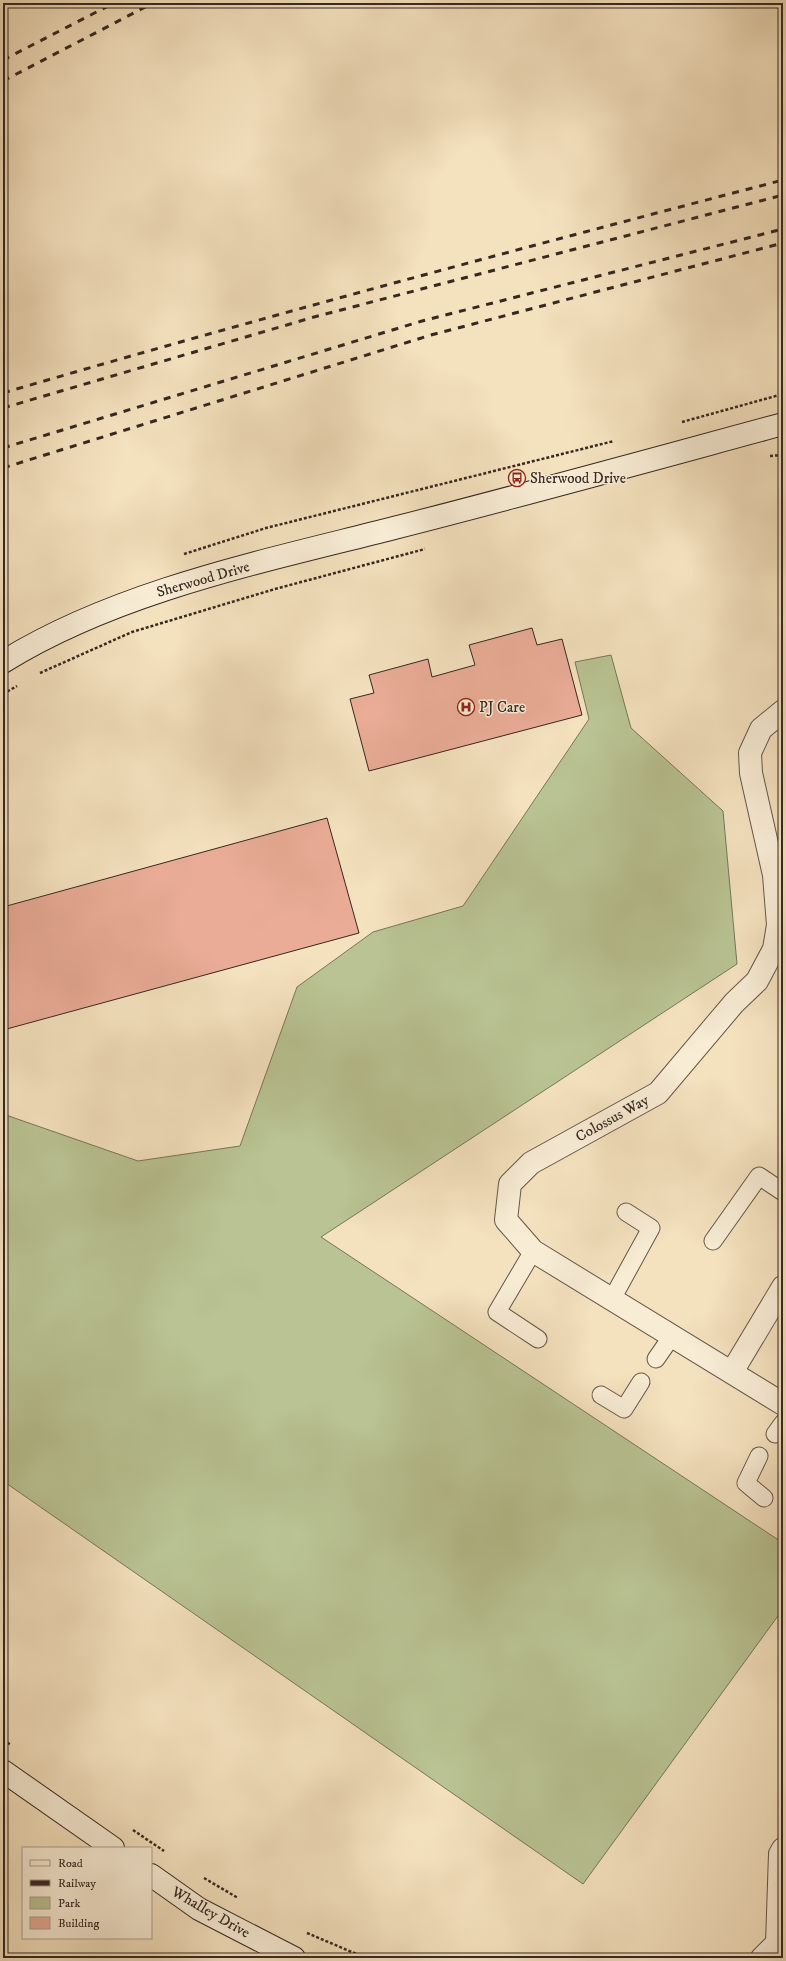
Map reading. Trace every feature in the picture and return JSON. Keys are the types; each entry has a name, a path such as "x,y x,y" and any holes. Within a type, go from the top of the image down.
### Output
{"street":[{"name":"Sherwood Drive","path":"3,662 32,644 136,599 268,560 536,491 783,424"},
{"name":"Colossus Way","path":"783,711 761,729 750,753 751,773 778,874 778,925 774,949 757,981 734,1003 658,1093 531,1163 510,1184 506,1220 533,1251 783,1404"},
{"path":"732,1372 783,1287"},
{"path":"3,1771 112,1847"},
{"path":"774,1948 780,1854 783,1849"},
{"name":"Whalley Drive","path":"152,1876 199,1909 294,1958"}],"lane":[{"path":"713,1241 759,1176 783,1192"},
{"path":"612,1299 651,1228 626,1212"},
{"path":"533,1251 497,1312 538,1339"},
{"path":"656,1359 672,1336"},
{"path":"602,1395 624,1409 641,1382"},
{"path":"759,1456 746,1483 764,1498"}],"path":[{"path":"763,458 783,455"},
{"path":"36,676 132,632 275,589 428,548"},
{"path":"3,694 23,683"},
{"path":"3,1740 16,1749"},
{"path":"132,1829 170,1855"},
{"path":"203,1878 243,1900"},
{"path":"304,1932 366,1958"}],"green space":[{"path":"611,655 631,728 723,811 737,964 321,1237 783,1543 783,1609 583,1884 3,1481 3,1114 138,1161 240,1146 297,987 373,932 463,906 589,719 575,662"}],"building":[{"name":"PJ Care","path":"532,628 537,645 562,639 582,715 369,771 350,699 374,693 369,675 428,659 432,677 475,665 469,645"},
{"path":"327,818 359,933 3,1030 3,907"}],"railway":[{"path":"3,60 114,3"},
{"path":"3,81 153,3"},
{"path":"3,393 197,337 587,231 783,180"},
{"path":"3,408 314,317 783,195"},
{"path":"3,448 422,321 783,229"},
{"path":"3,468 431,335 783,243"}],"place":[{"name":"Sherwood Drive","path":"517,478"},
{"name":"PJ Care","path":"466,707"}]}
